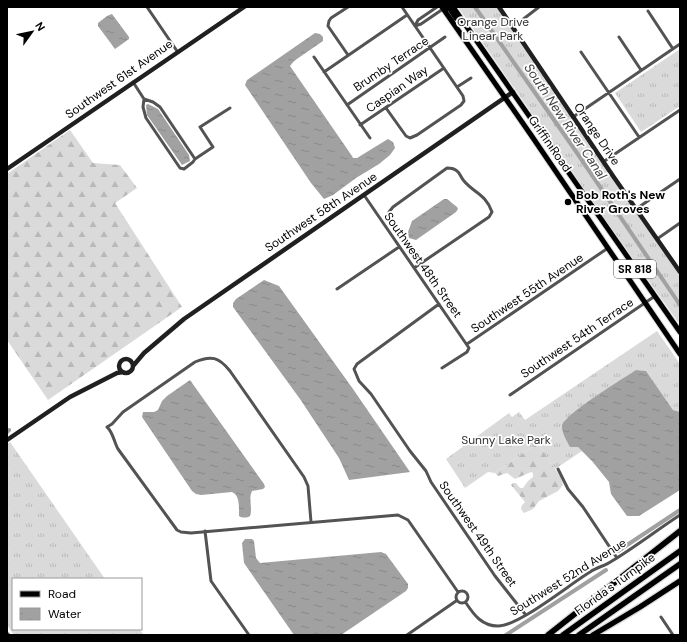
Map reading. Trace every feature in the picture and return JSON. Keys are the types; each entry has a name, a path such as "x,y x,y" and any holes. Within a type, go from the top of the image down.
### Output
{"highway":[{"path":"548,635 680,531"},
{"name":"Florida's Turnpike","path":"563,635 680,551"},
{"name":"Florida's Turnpike","path":"579,635 680,564"},
{"path":"593,635 640,608 680,581"}],"main road":[{"name":"Griffin Road","path":"453,7 680,332"},
{"name":"Griffin Road","path":"443,8 568,188 680,354"},
{"path":"443,8 450,9 472,40 476,40"},
{"path":"558,175 564,179 572,179"},
{"path":"568,188 574,189 585,198"}],"street":[{"path":"147,7 177,51"},
{"name":"Southwest 61st Avenue","path":"7,169 177,51 244,7"},
{"path":"348,7 331,18 329,23 330,28 348,55"},
{"path":"386,108 406,136 410,138 417,135 461,105 464,101 463,96 402,7"},
{"path":"415,26 418,20 437,7"},
{"name":"Orange Drive","path":"499,7 680,272"},
{"path":"513,26 539,7"},
{"path":"415,26 421,24 443,8"},
{"path":"648,11 673,49"},
{"path":"324,72 407,14"},
{"name":"Brumby Terrace","path":"347,105 445,37"},
{"path":"618,37 641,70"},
{"path":"573,117 680,44"},
{"path":"581,52 639,137"},
{"path":"314,58 370,138"},
{"name":"Caspian Way","path":"360,125 444,68"},
{"path":"457,87 471,78"},
{"path":"133,82 144,99 153,102 160,107 195,159"},
{"name":"Southwest 58th Avenue","path":"133,366 144,353 184,319 513,92"},
{"path":"144,99 143,107 146,118 180,168 184,169 195,159 213,147 200,127 230,108"},
{"path":"604,162 680,110"},
{"path":"389,212 393,207 448,168 457,171 464,182 480,193 490,206 492,212 489,217 414,268"},
{"path":"636,209 680,179"},
{"name":"Southwest 48th Street","path":"364,195 467,344"},
{"path":"657,239 680,223"},
{"path":"337,289 399,247"},
{"name":"Southwest 55th Avenue","path":"442,368 467,352 469,348 467,344 608,248"},
{"name":"Southwest 54th Terrace","path":"510,395 655,296"},
{"name":"Southwest 49th Street","path":"439,304 357,364 354,369 360,380 376,400 410,451 426,471 431,482 495,576 525,614"},
{"name":"Southwest 58th Avenue","path":"128,360 144,353"},
{"path":"311,522 308,486 304,477 226,366 218,359 208,358 195,362 123,412 112,424 106,427 111,430 114,443 118,449 173,527 177,530 186,533 393,515 403,517 408,520 458,592"},
{"path":"7,440 62,402 108,378 123,372 130,372 133,366 132,363 128,360 123,360 120,366 108,378"},
{"path":"120,366 123,372"},
{"path":"558,469 568,488 583,507 617,558"},
{"name":"Southwest 52nd Avenue","path":"466,602 479,620 492,626 509,624 591,570 612,562 680,515"},
{"path":"205,531 211,581 248,635"},
{"path":"456,601 461,604 466,602 468,598 467,593 463,591 458,592"},
{"path":"456,601 455,597 458,592"},
{"path":"407,635 456,601"},
{"path":"661,618 673,635"}],"green space":[{"name":"Orange Drive Linear Park","path":"458,7 497,7 680,275 680,321 678,322 614,232"},
{"path":"680,49 680,106 641,132 615,93"},
{"path":"70,130 93,163 120,165 137,188 115,203 182,307 48,400 7,340 7,174"},
{"name":"Sunny Lake Park","path":"657,331 680,364 680,412 673,410 646,371 636,370 591,400 565,420 578,447 582,451 555,469 538,443 495,473 488,472 465,488 446,459 509,413 512,417 519,412 525,420"},
{"path":"10,442 104,578 12,578 12,630 140,630 144,635 14,635 7,625 7,444"},
{"path":"538,443 561,478 563,485 558,491 539,501 533,509 524,513 521,509 525,502 511,485 516,483 520,488 523,488 533,477 533,473 531,472 515,479 507,473 498,476 495,473"}],"water":[{"path":"112,14 129,37 129,39 115,49 98,26 98,23"},
{"path":"315,33 320,34 323,37 323,41 294,61 290,66 353,158 357,158 388,139 393,142 395,148 390,155 379,164 356,178 333,195 324,199 311,183 245,85 247,80"},
{"path":"148,104 158,109 189,155 190,161 182,165 147,115 146,105"},
{"path":"444,199 447,199 457,207 458,209 456,212 416,240 409,238 408,232 412,221"},
{"path":"264,280 279,286 410,472 349,480 339,458 300,399 233,307 233,303 236,299"},
{"path":"636,370 646,371 673,410 680,412 680,490 639,516 627,516 611,494 609,482 592,461 578,447 570,447 564,435 562,426 572,414"},
{"path":"190,380 264,484 265,487 263,489 252,491 250,497 251,513 249,517 239,516 238,499 232,492 201,495 192,491 142,417 143,412 154,412 158,410 162,401 167,396"},
{"path":"245,539 252,539 254,541 256,558 260,563 381,552 386,554 408,584 408,588 406,591 341,635 294,635 244,563 242,543"}],"waterway":[{"name":"South New River Canal","path":"475,7 575,150 680,305"},
{"path":"618,551 680,510"},
{"path":"506,635 606,570"}],"place":[{"name":"Bob Roth's New River Groves","path":"568,202"}]}
